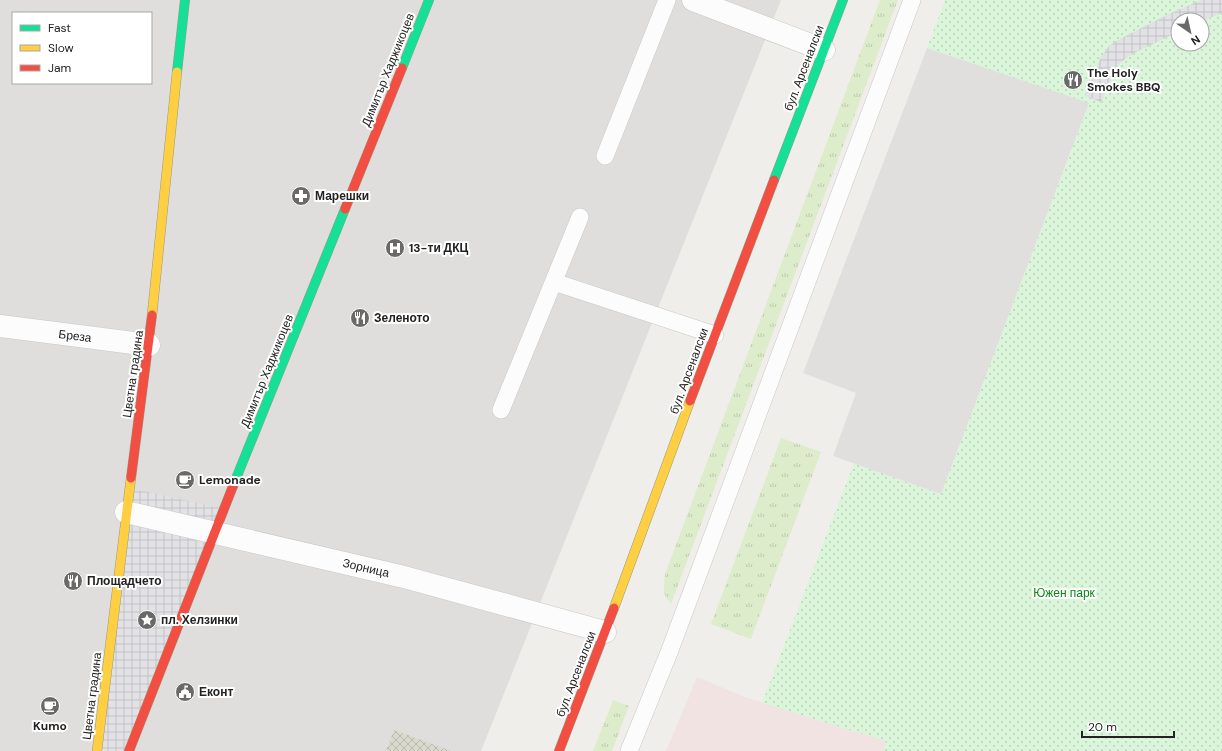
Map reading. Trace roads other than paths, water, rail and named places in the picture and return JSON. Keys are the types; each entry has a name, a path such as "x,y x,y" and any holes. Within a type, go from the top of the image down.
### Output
{"street":[{"name":"Цветна градина","path":"97,751 126,512 149,345 185,0"},
{"name":"Димитър Хаджикоцев","path":"129,751 215,532 429,0"},
{"path":"693,0 824,50"},
{"name":"бул. Арсеналски","path":"559,751 605,632 715,335 843,0"},
{"name":"Бреза","path":"0,326 149,345"},
{"name":"Зорница","path":"126,512 404,577 605,632"}],"lane":[{"path":"605,156 667,0"},
{"path":"629,751 670,650 912,0"},
{"path":"501,410 580,217"},
{"path":"554,282 715,335"}],"place":[{"name":"The Holy Smokes BBQ","path":"1073,80"},
{"name":"Марешки","path":"301,196"},
{"name":"13-ти ДКЦ","path":"395,248"},
{"name":"Зеленото","path":"360,318"},
{"name":"Lemonade","path":"185,480"},
{"name":"Площадчето","path":"73,581"},
{"name":"пл. Хелзинки","path":"147,620"},
{"name":"Еконт","path":"185,692"},
{"name":"Kumo","path":"50,706"}],"park label":[{"name":"Южен парк","path":"1064,593"}]}
